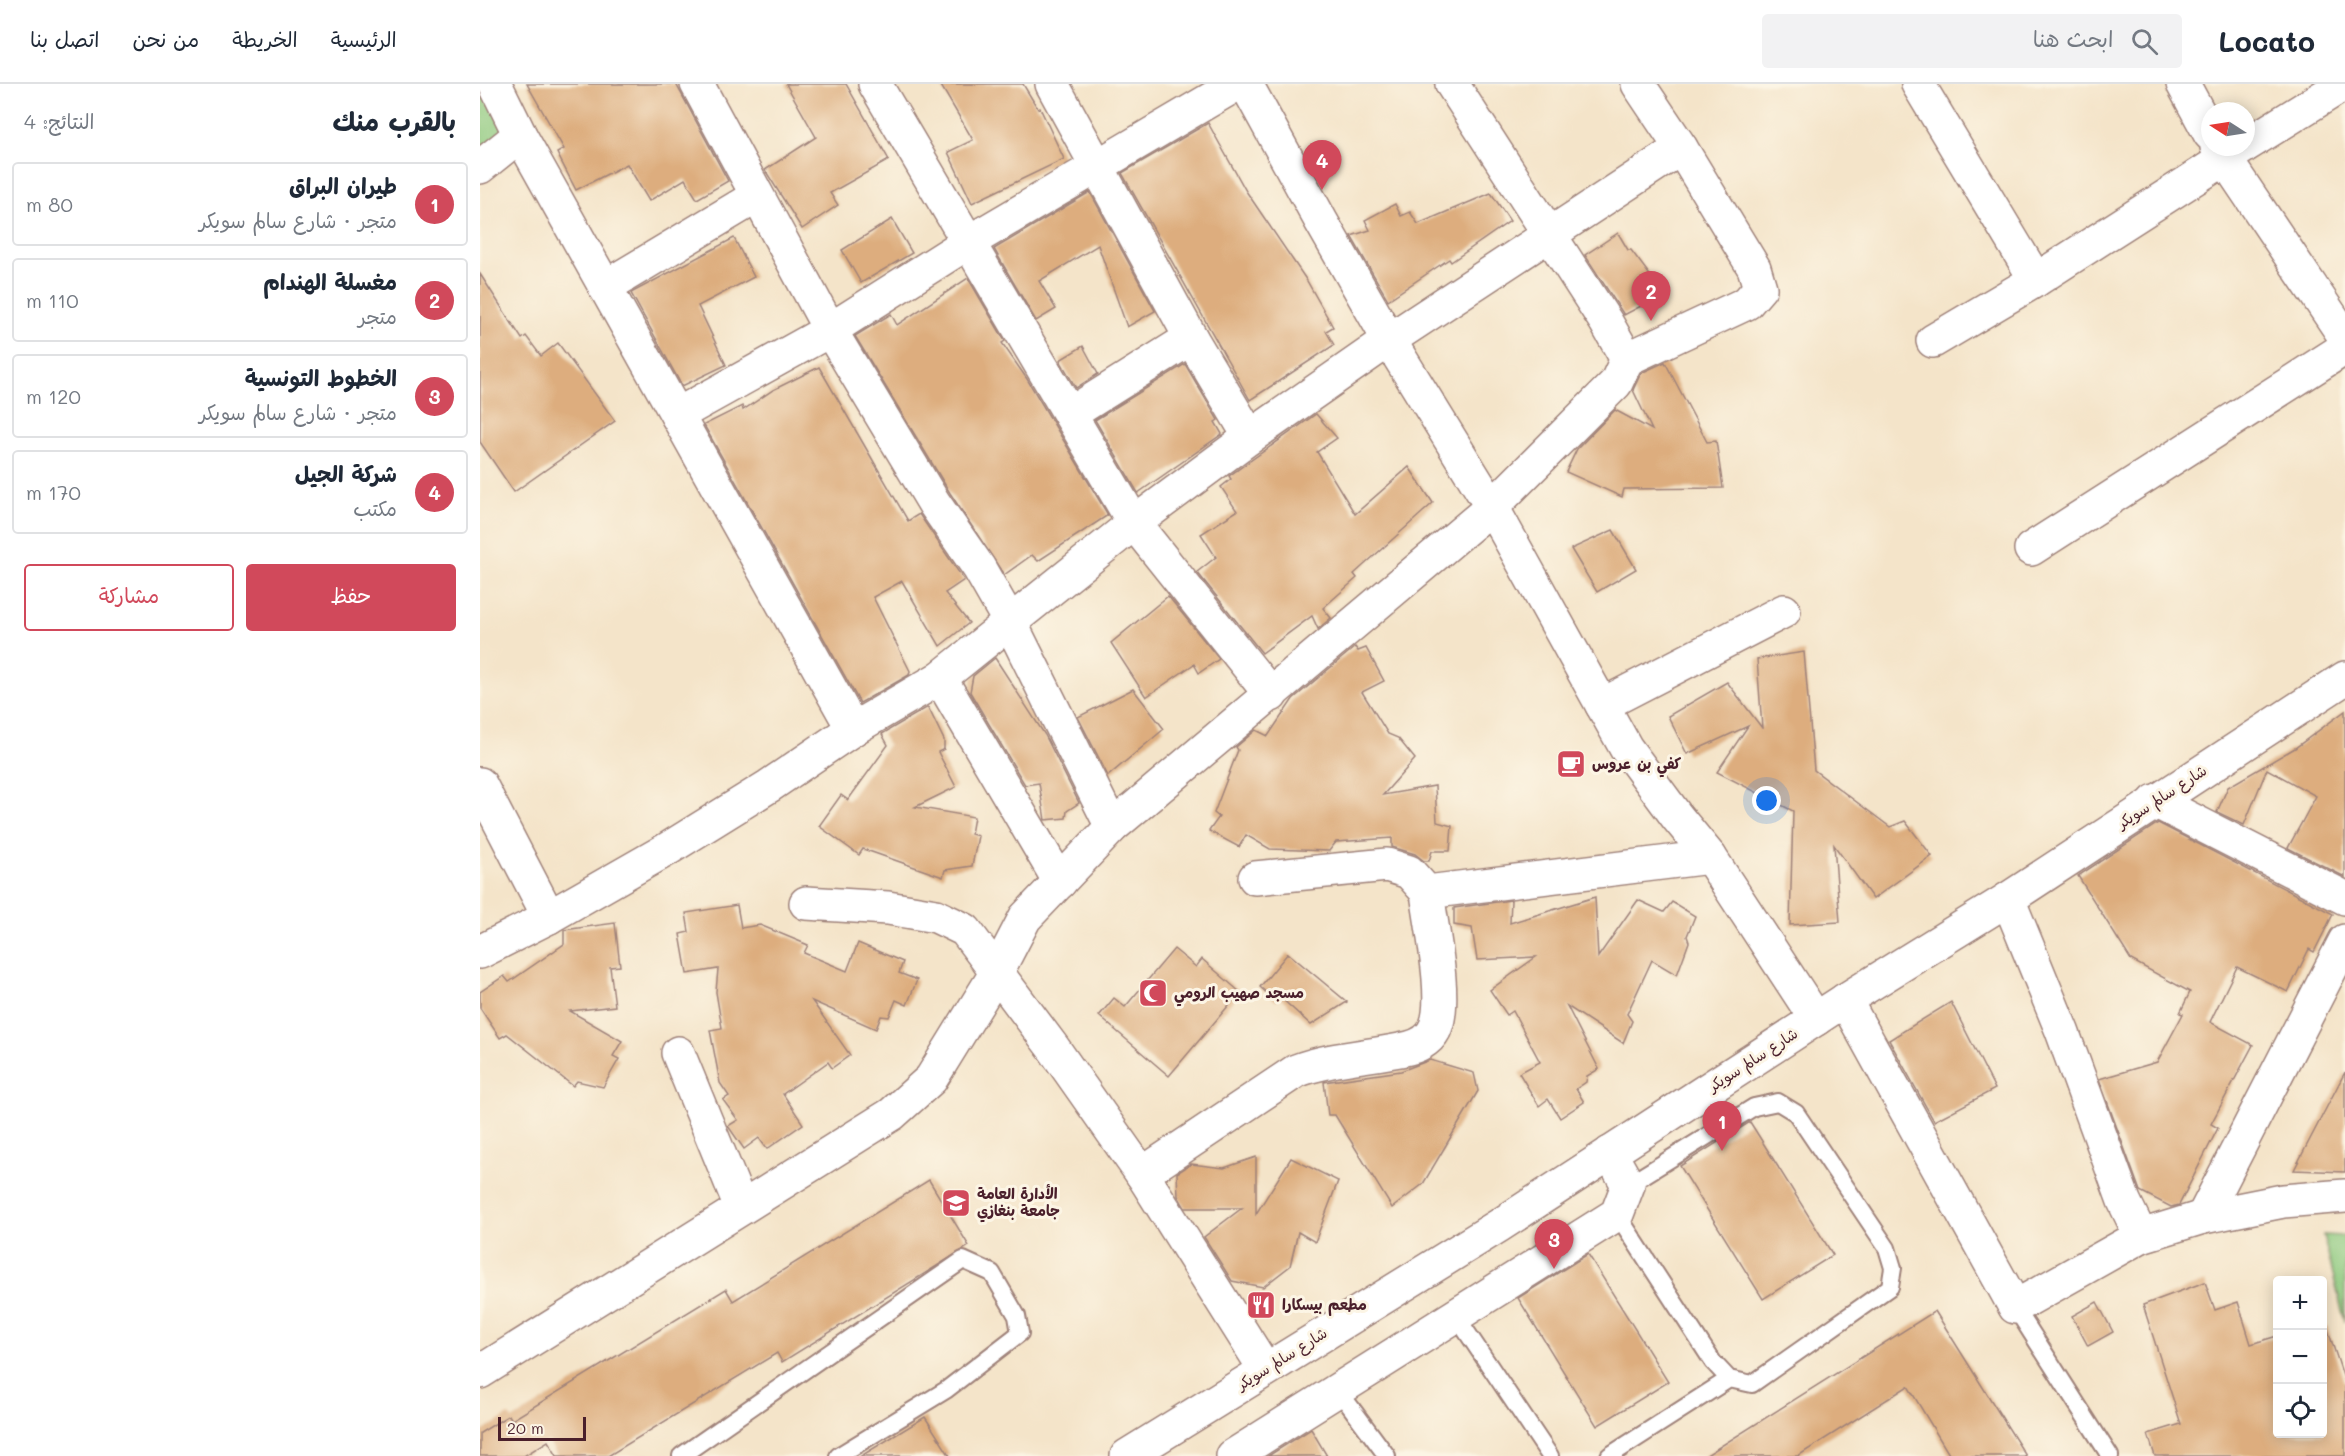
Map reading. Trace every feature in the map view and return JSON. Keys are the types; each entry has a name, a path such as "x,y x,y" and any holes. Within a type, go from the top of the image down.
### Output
{"street":[{"path":"495,84 520,135 853,729"},
{"path":"697,84 830,330 934,503 979,568 1011,624 1112,827"},
{"path":"875,84 1134,523 1271,695"},
{"path":"1052,84 1098,164 1191,338 1250,437"},
{"path":"677,415 830,330 967,243 1237,84"},
{"path":"1246,84 1389,340 1492,507 1626,748 1710,857 1816,1019"},
{"path":"1452,84 1606,322 1627,359"},
{"path":"484,1359 741,1207 892,1114 931,1079 997,972 1025,918 1112,827 1492,507 1616,383 1627,359 1747,303 1760,288 1754,268 1682,148 1638,84"},
{"path":"1918,84 2036,280"},
{"path":"2183,84 2201,109"},
{"path":"2255,132 2344,84"},
{"path":"480,167 520,135"},
{"path":"480,952 549,917 769,786 853,729 940,678 1011,624 1134,523 1250,437 1389,340 1682,148"},
{"path":"1933,341 2036,280 2214,156"},
{"path":"2234,156 2345,337"},
{"path":"605,287 757,196"},
{"path":"1070,414 1191,338"},
{"path":"2031,549 2345,348"},
{"path":"1602,705 1784,611"},
{"path":"940,678 1060,882"},
{"name":"شارع سالم سويكر","path":"1127,1456 1500,1225 1845,1000 2008,899 2345,678"},
{"path":"480,784 549,917"},
{"path":"2155,801 2345,898"},
{"path":"1428,892 1710,857"},
{"path":"1142,1174 1296,1071 1320,1062 1411,1048 1427,1041 1437,1025 1439,992 1428,892 1409,872 1387,866 1256,878"},
{"path":"2008,899 2061,1031 2124,1201 2141,1236"},
{"path":"806,903 888,908 936,916 965,930 1142,1174 1265,1369"},
{"path":"2203,1217 2338,974 2345,941"},
{"path":"1845,1000 2015,1307 2141,1236 2203,1217 2283,1201 2345,1196"},
{"path":"678,1053 741,1207"},
{"path":"1233,1456 1456,1316 1623,1200 1610,1153"}],"lane":[{"path":"1778,1102 1796,1113 1887,1248 1893,1268 1890,1287 1752,1384 1729,1379 1713,1362 1623,1200 1754,1107 1778,1102"},
{"path":"681,1456 963,1260 992,1273 1017,1316 1020,1333 946,1390 838,1456"},
{"path":"2015,1307 2110,1456"},
{"path":"1456,1316 1550,1456"},
{"path":"1608,1456 1729,1379"},
{"path":"1338,1390 1387,1456"}],"green space":[{"path":"480,84 518,134 480,164"},
{"path":"2323,1235 2345,1236 2345,1322"}],"building":[{"path":"527,84 676,84 728,181 697,199 685,179 649,201 627,164 576,190 557,153 564,149"},
{"path":"786,84 846,84 889,160 830,193 838,205 802,229 765,170 816,137"},
{"path":"940,84 1023,84 1038,109 1040,108 1064,159 972,203 948,152 973,140"},
{"path":"1208,123 1246,191 1307,281 1333,327 1326,331 1334,345 1250,400 1122,173"},
{"path":"1090,192 1155,311 1127,327 1098,245 1039,281 1056,309 1036,321 994,249"},
{"path":"1491,193 1510,221 1451,262 1449,259 1388,300 1351,236 1370,230 1365,220 1395,204 1401,216 1410,212 1418,224"},
{"path":"892,219 912,253 861,283 842,250"},
{"path":"1618,233 1628,250 1631,250 1664,294 1624,315 1585,255"},
{"path":"734,238 754,277 698,306 726,365 682,386 631,293"},
{"path":"480,274 522,339 526,336 541,356 558,343 615,421 514,492 480,442"},
{"path":"968,278 1005,341 1002,343 1027,379 1108,515 1038,561 1032,555 1004,575 950,493 855,336 891,314 897,325"},
{"path":"1083,346 1098,374 1076,388 1060,360"},
{"path":"1665,362 1707,442 1716,441 1723,488 1624,489 1622,497 1566,472 1577,449 1615,410 1652,430 1633,390 1641,373"},
{"path":"1185,364 1218,420 1215,422 1222,434 1138,493 1095,420"},
{"path":"819,367 908,521 919,514 964,580 945,593 969,623 940,646 902,581 873,597 910,671 909,675 860,703 704,425 742,406 743,410 773,390"},
{"path":"1316,414 1337,438 1317,452 1355,514 1409,467 1433,503 1354,574 1357,578 1323,608 1331,618 1318,629 1312,616 1262,653 1197,572 1216,557 1201,534 1237,511 1221,487 1231,479 1229,476"},
{"path":"1613,530 1636,569 1597,592 1571,549"},
{"path":"1168,596 1219,659 1199,673 1194,664 1146,697 1111,643"},
{"path":"1355,647 1358,651 1366,648 1384,681 1362,692 1388,734 1398,738 1415,759 1383,795 1435,786 1437,822 1452,826 1450,851 1432,851 1429,861 1424,861 1415,854 1392,847 1392,838 1336,842 1329,851 1270,849 1246,835 1239,847 1209,831 1219,817 1214,813 1238,750 1236,747 1256,730 1268,736 1293,699"},
{"path":"1804,652 1814,770 1890,827 1905,821 1932,856 1873,899 1834,845 1840,922 1790,925 1793,811 1717,772 1748,726 1687,754 1668,716 1727,682 1762,728 1757,659"},
{"path":"995,658 1045,735 1079,803 1067,811 1066,818 1045,820 1039,783 1025,785 970,692 973,676"},
{"path":"1133,689 1164,729 1108,776 1078,717"},
{"path":"928,707 944,740 944,749 938,752 956,787 915,807 974,817 971,834 978,836 972,866 945,870 943,877 863,849 859,855 819,826 841,795 848,800 888,745 882,734"},
{"path":"2345,711 2345,877 2288,848 2316,796 2267,769 2244,825 2217,812 2228,787 2295,748"},
{"path":"2158,823 2333,914 2314,952 2309,949 2288,992 2237,967 2210,1022 2253,1045 2211,1124 2218,1128 2179,1205 2171,1207 2140,1191 2099,1079 2157,1062 2183,1014 2180,1013 2190,992 2131,960 2078,876"},
{"path":"1595,897 1598,957 1638,900 1664,912 1672,902 1695,916 1687,936 1689,942 1677,975 1652,960 1627,1014 1632,1021 1623,1043 1567,1006 1599,1069 1587,1076 1586,1082 1576,1089 1584,1102 1560,1118 1548,1099 1539,1106 1519,1073 1540,1062 1513,1011 1507,1015 1490,990 1536,957 1477,960 1472,928 1454,925 1454,908 1511,900 1510,923"},
{"path":"737,905 741,928 760,925 808,945 804,953 847,971 858,943 903,962 899,973 917,980 907,1005 896,1000 889,1017 881,1016 876,1029 812,1001 850,1055 832,1068 828,1062 783,1094 803,1124 767,1149 759,1138 744,1149 728,1126 738,1120 723,1100 729,1096 720,1083 710,1030 722,1028 716,992 718,969 687,974 680,934 689,932 686,913"},
{"path":"615,923 620,966 610,967 615,1006 570,1011 622,1041 613,1056 619,1059 603,1087 577,1081 573,1086 507,1034 500,1038 480,1008 480,992 504,976 509,982 564,944 564,930"},
{"path":"1174,949 1196,967 1202,959 1240,992 1169,1076 1099,1016 1114,998 1125,1007"},
{"path":"1288,953 1347,1002 1311,1025 1281,998 1276,1001 1260,987"},
{"path":"1951,1002 1995,1089 1934,1121 1889,1040"},
{"path":"1430,1060 1474,1073 1478,1091 1423,1184 1392,1208 1335,1115 1328,1115 1324,1082 1401,1071"},
{"path":"2345,1072 2345,1172 2294,1170"},
{"path":"1750,1122 1833,1255 1763,1299 1680,1166"},
{"path":"1256,1157 1256,1214 1291,1158 1338,1181 1315,1242 1298,1232 1290,1266 1263,1287 1232,1281 1204,1237 1242,1208 1185,1208 1178,1196 1177,1173 1191,1164 1224,1168"},
{"path":"929,1180 969,1246 782,1362 777,1353 608,1456 557,1456 548,1441 524,1456 480,1456 480,1433 509,1415 512,1420 726,1289 733,1301"},
{"path":"1588,1254 1668,1382 1597,1426 1518,1298"},
{"path":"2205,1282 2215,1310 2238,1302 2251,1344 2273,1337 2273,1438 2327,1438 2327,1327 2345,1382 2345,1456 2155,1456 2148,1434 2181,1424 2143,1305"},
{"path":"2097,1302 2113,1332 2088,1346 2072,1316"},
{"path":"1935,1311 2026,1456 1950,1456 1908,1386 1798,1456 1705,1456"},
{"path":"925,1417 950,1456 861,1456"},
{"path":"1311,1429 1327,1456 1268,1456"}],"place":[{"name":"شركة الجيل","path":"1322,190"},
{"name":"مغسلة الهندام","path":"1651,321"},
{"name":"كفي بن عروس","path":"1571,764"},
{"name":"مسجد صهيب الرومي","path":"1153,993"},
{"name":"طيران البراق","path":"1722,1151"},
{"name":"الأدارة العامة جامعة بنغازي","path":"956,1203"},
{"name":"الخطوط التونسية","path":"1554,1269"},
{"name":"مطعم بيسكارا","path":"1261,1305"}]}
